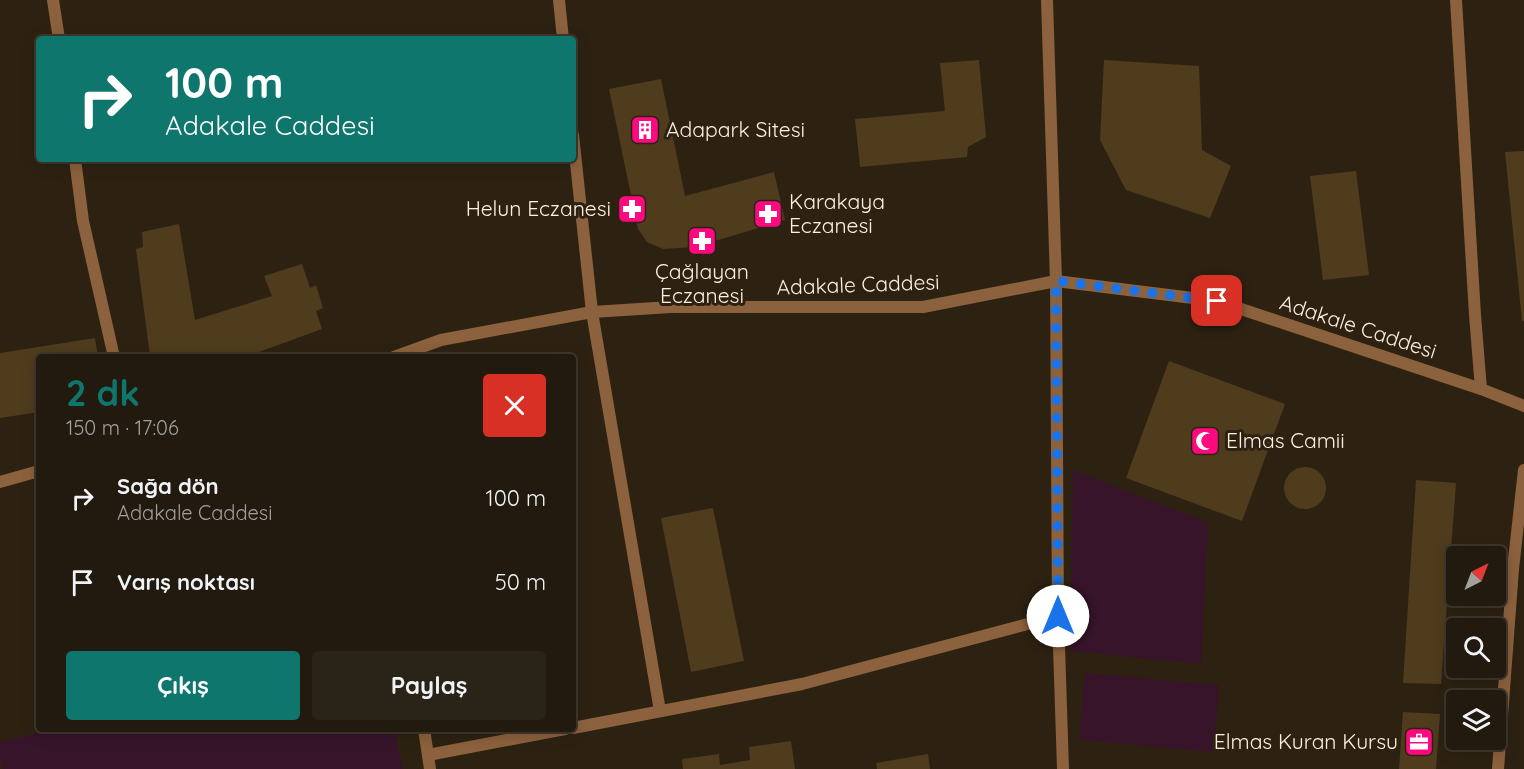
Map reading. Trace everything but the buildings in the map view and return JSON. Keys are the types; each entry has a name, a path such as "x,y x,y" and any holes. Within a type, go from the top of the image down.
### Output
{"street":[{"path":"53,0 59,36"},
{"path":"559,0 563,36"},
{"path":"1047,0 1056,281 1058,616 1063,769"},
{"path":"1456,0 1481,389"},
{"path":"75,162 83,221 113,354"},
{"path":"576,162 592,312 660,711"},
{"name":"Adakale Caddesi","path":"402,354 441,340 592,312 671,307 922,307 1056,281 1217,301 1481,389 1524,406"},
{"path":"1498,769 1513,569 1524,470"},
{"path":"0,482 36,472"},
{"path":"576,727 802,684 1058,616"},
{"path":"424,732 430,769"},
{"path":"428,755 549,732"}],"shaded area":[{"path":"1073,470 1208,523 1201,664 1070,651"},
{"path":"1085,673 1219,685 1213,752 1079,740"},
{"path":"44,732 395,732 403,769 3,769 0,742"}],"place":[{"name":"Adapark Sitesi","path":"645,130"},
{"name":"Helun Eczanesi","path":"632,209"},
{"name":"Karakaya Eczanesi","path":"768,214"},
{"name":"Çağlayan Eczanesi","path":"702,241"},
{"name":"Elmas Camii","path":"1205,441"},
{"name":"Elmas Kuran Kursu","path":"1419,742"}],"route":[{"path":"1058,616 1056,281 1217,301"}]}
